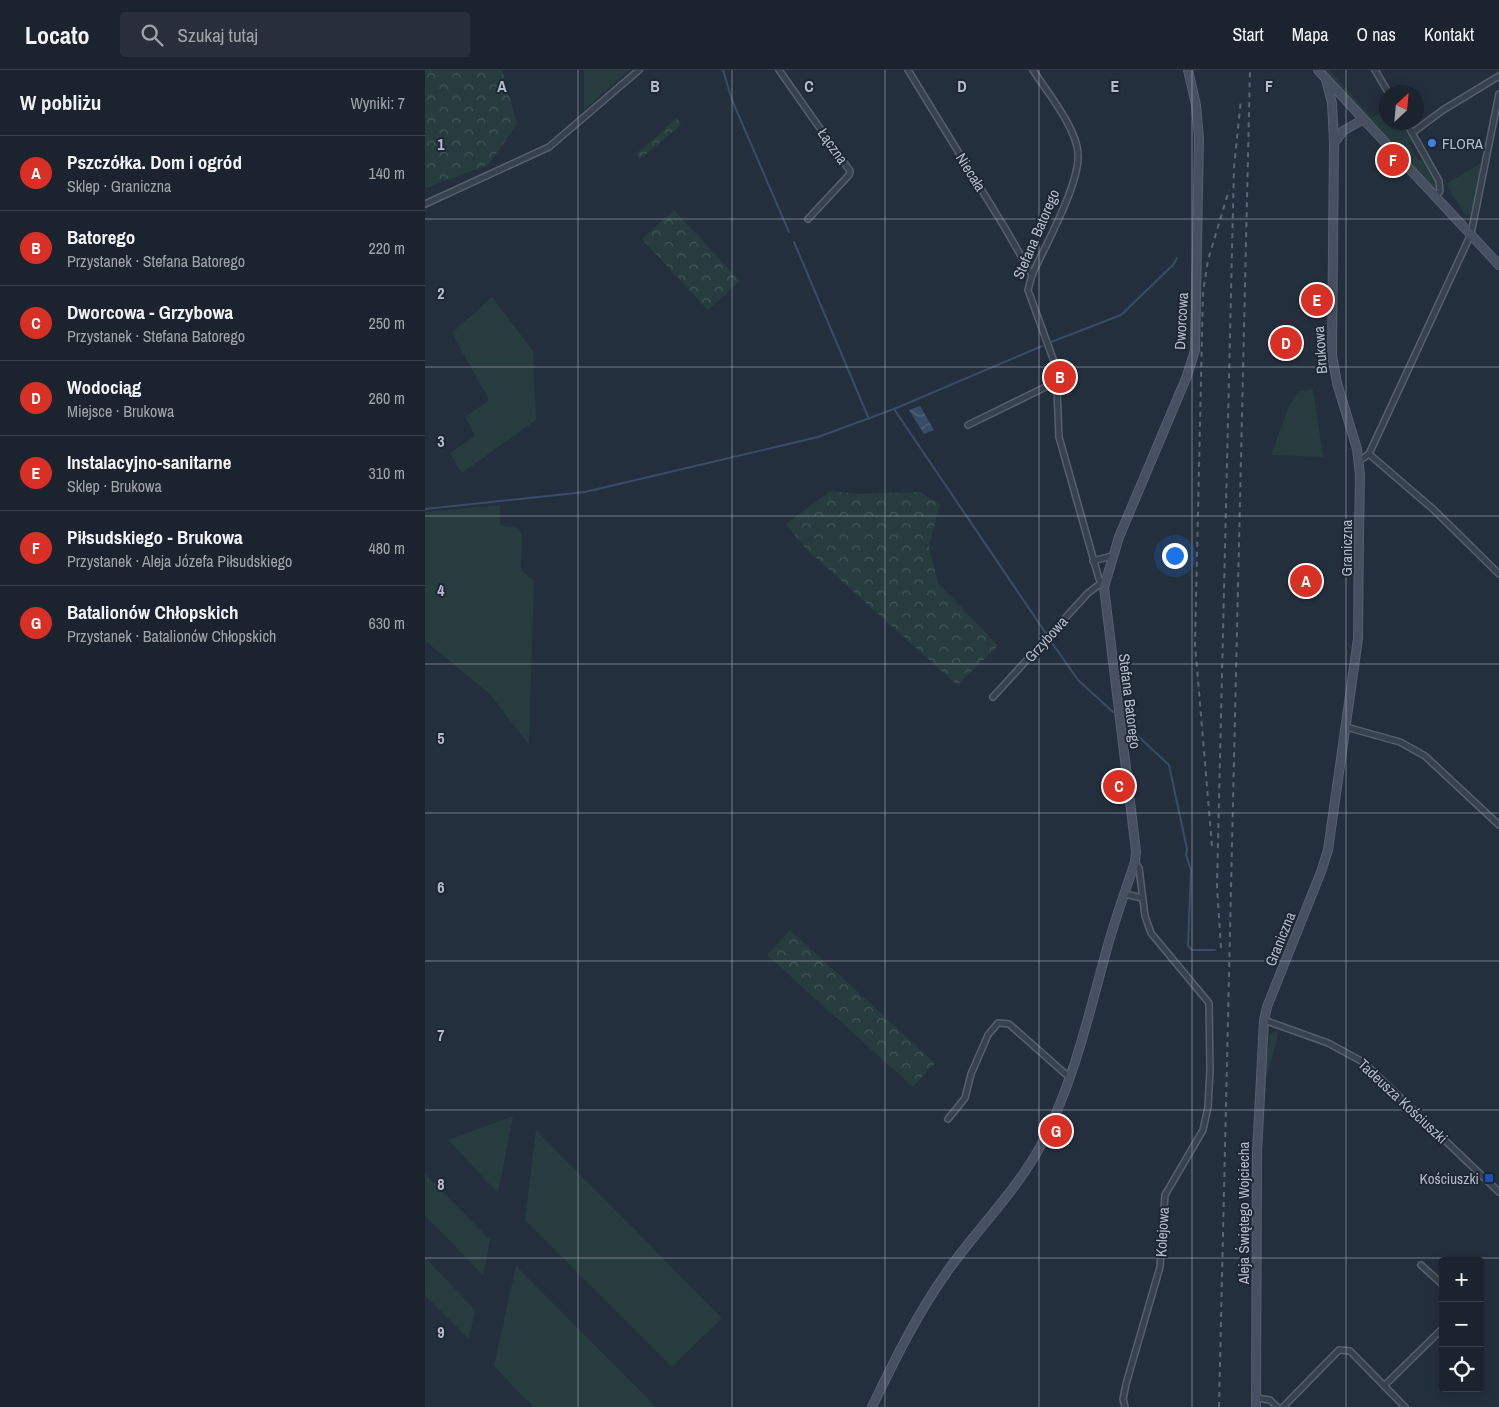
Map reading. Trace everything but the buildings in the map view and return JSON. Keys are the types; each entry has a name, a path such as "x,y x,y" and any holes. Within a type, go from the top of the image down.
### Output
{"street":[{"path":"425,204 549,147 639,70"},
{"name":"Łączna","path":"779,70 850,171 849,175 808,219"},
{"name":"Niecała","path":"908,70 1032,275"},
{"name":"Stefana Batorego","path":"1033,70 1069,128 1078,153 1072,185 1032,275 1028,290 1056,366 1059,438 1093,561 1102,586 1136,851 1135,862 1139,868 1142,898 1151,933 1209,1003"},
{"name":"Dworcowa","path":"1102,586 1112,556 1187,376 1195,350 1199,138 1197,112 1188,70"},
{"path":"1318,70 1362,120 1499,264"},
{"path":"1375,70 1384,85"},
{"path":"1412,133 1451,104 1499,76"},
{"name":"Brukowa","path":"1325,80 1333,116 1334,144 1332,355 1337,382 1353,431 1359,460"},
{"path":"1359,460 1369,454 1471,234 1499,94"},
{"path":"1333,116 1337,109 1348,104"},
{"path":"1334,144 1343,131 1362,120"},
{"path":"1410,130 1441,187 1435,197"},
{"path":"968,425 1057,382"},
{"path":"1369,454 1434,510 1499,574"},
{"name":"Graniczna","path":"1264,1020 1267,1007 1328,850 1359,638 1359,460"},
{"path":"1093,561 1112,556"},
{"name":"Grzybowa","path":"993,697 1088,593 1102,586"},
{"path":"1346,727 1400,742 1425,756 1499,825"},
{"path":"872,1407 899,1349 928,1300 949,1269 1031,1163 1049,1129 1071,1079 1135,862"},
{"path":"1125,894 1142,898"},
{"name":"Kolejowa","path":"1125,1407 1123,1399 1126,1384 1160,1267 1165,1195 1203,1130 1206,1120 1210,1070 1209,1003"},
{"name":"Tadeusza Kościuszki","path":"1264,1020 1328,1043 1363,1062 1499,1192"},
{"name":"Aleja Świętego Wojciecha","path":"1256,1407 1257,1153 1264,1020"},
{"path":"948,1119 965,1098 971,1074 988,1035 999,1023 1009,1024 1071,1079"},
{"path":"1421,1265 1439,1281"},
{"path":"1385,1386 1439,1332"},
{"path":"1283,1407 1339,1350 1350,1351 1405,1407"},
{"path":"1256,1398 1270,1400 1277,1407"}],"green space":[{"path":"425,70 502,70 517,124 488,165 425,188"},
{"path":"584,70 629,70 584,110"},
{"path":"1322,70 1329,70 1372,118 1379,113 1379,130 1405,130 1411,140 1408,143 1419,161 1422,160 1438,187 1435,192"},
{"path":"677,118 681,125 640,159 636,154"},
{"path":"1481,163 1472,214 1467,215 1467,218 1446,184"},
{"path":"674,210 740,281 708,310 642,239"},
{"path":"492,297 533,351 536,420 462,473 450,453 475,436 465,417 489,400 452,333"},
{"path":"1313,389 1323,457 1271,455 1290,404 1298,391"},
{"path":"830,491 859,494 920,492 940,505 929,547 938,583 998,646 957,685 805,548 786,524"},
{"path":"500,505 500,525 518,528 522,535 521,570 534,581 529,745 489,693 425,641 425,512"},
{"path":"790,930 935,1063 913,1087 767,955"},
{"path":"1278,1030 1277,1040 1265,1081 1262,1160 1264,1080 1270,1034"},
{"path":"513,1116 498,1193 448,1140"},
{"path":"536,1130 722,1318 672,1367 525,1220"},
{"path":"425,1174 490,1240 483,1275 425,1216"},
{"path":"425,1257 475,1310 469,1339 425,1295"},
{"path":"516,1266 656,1407 533,1407 494,1366"}],"water":[{"path":"920,406 934,430 924,434 909,410"}],"waterway":[{"path":"723,70 732,100 789,232"},
{"path":"794,242 869,419"},
{"path":"1051,342 1121,315 1173,265 1177,258"},
{"path":"894,409 1042,346"},
{"path":"425,509 585,492 818,437 894,409 1045,632"},
{"path":"1050,640 1078,680 1113,712"},
{"path":"1126,725 1169,765 1187,849 1186,855 1191,870 1188,946 1192,950 1215,950"}],"railway":[{"path":"1219,1407 1250,70"},
{"path":"1221,948 1217,886 1234,167 1241,99"},
{"path":"1212,846 1195,644 1203,292 1208,260 1229,190"}],"place":[{"name":"FLORA","path":"1432,143"},
{"name":"Piłsudskiego - Brukowa","path":"1393,160"},
{"name":"Instalacyjno-sanitarne","path":"1317,300"},
{"name":"Wodociąg","path":"1286,343"},
{"name":"Batorego","path":"1060,377"},
{"name":"Pszczółka. Dom i ogród","path":"1306,581"},
{"name":"Dworcowa - Grzybowa","path":"1119,786"},
{"name":"Batalionów Chłopskich","path":"1056,1131"},
{"name":"Kościuszki","path":"1489,1178"}]}
